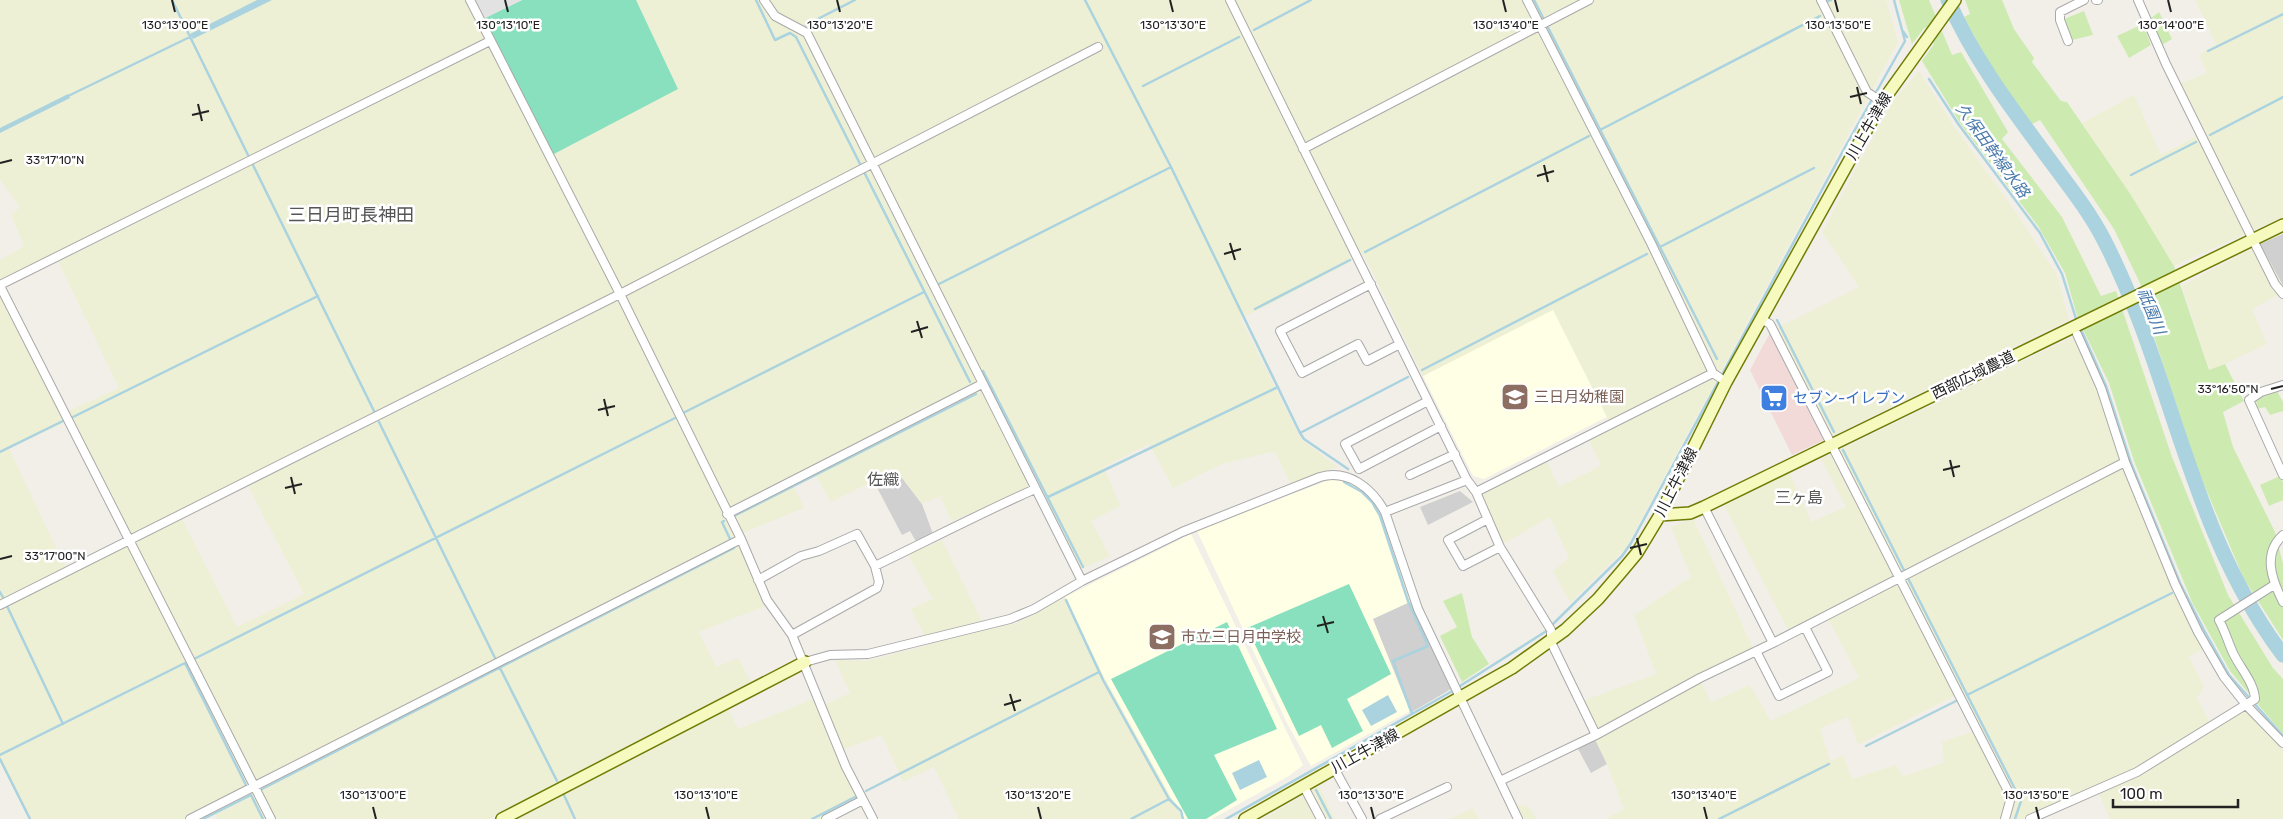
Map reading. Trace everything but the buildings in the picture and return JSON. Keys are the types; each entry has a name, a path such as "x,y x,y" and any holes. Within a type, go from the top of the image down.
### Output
{"main road":[{"name":"川上牛津線","path":"1245,819 1334,768 1458,691 1551,642 1582,615 1622,572 1637,553 1660,515 1726,382 1882,102 1954,0"},
{"name":"西部広域農道","path":"1660,515 1690,513 1704,507 2283,225"},
{"path":"502,819 805,662"}],"street":[{"path":"470,0 620,294 741,539 767,600 792,635 805,662 807,674 846,767 873,819"},
{"path":"764,0 775,16 807,33 871,164 1082,581"},
{"path":"1230,0 1467,480 1476,492 1500,547 1549,627 1551,642 1596,735"},
{"path":"1527,0 1651,243 1714,373 1726,382"},
{"path":"1303,149 1589,0"},
{"path":"1821,0 1867,92 1882,102"},
{"path":"2068,41 2060,20 2060,12 2084,0"},
{"path":"2138,0 2166,64 2275,284 2283,294"},
{"path":"271,819 0,285 490,41"},
{"path":"0,605 620,294 1098,47"},
{"path":"1371,284 1280,330 1302,373 1358,344 1367,361 1400,344"},
{"path":"1761,319 1770,324 2008,793 2010,801 2006,819"},
{"path":"2077,334 2101,388 2124,462 2175,584 2198,632 2224,677 2246,706 2283,743"},
{"path":"1476,492 1714,373"},
{"path":"727,514 982,384"},
{"path":"2283,385 2261,392 2249,400 2283,475"},
{"path":"1428,401 1346,444 1358,468 1441,426"},
{"path":"1410,475 1455,454"},
{"path":"1500,780 1596,735 1700,678 1773,643 2124,462"},
{"path":"805,662 830,655 868,654 1010,619 1043,604 1082,581 1182,532 1327,475 1342,475 1354,480 1376,497 1385,512 1418,609 1518,819"},
{"path":"1385,512 1467,480"},
{"path":"875,566 939,536 960,523 1035,489"},
{"path":"1704,507 1773,643"},
{"path":"1488,519 1448,540 1463,566 1500,547"},
{"path":"758,580 801,556 820,551 857,534 875,566 879,582 877,588 792,635"},
{"path":"2283,535 2277,540 2270,551 2270,568 2274,585 2283,602"},
{"path":"190,819 741,539"},
{"path":"2030,819 2136,772 2255,699 2254,692 2232,652 2228,636 2219,620 2274,585"},
{"path":"1756,651 1779,696 1828,672 1805,626"},
{"path":"1334,768 1362,819"},
{"path":"1304,785 1321,819"},
{"path":"1380,819 1447,787"},
{"path":"826,819 863,800"}],"shaded area":[{"path":"0,0 473,0 678,89 636,0 1886,0 1898,42 1626,548 1570,603 1553,571 1569,558 1550,517 1503,544 1480,495 1547,462 1559,487 1601,466 1589,440 1613,429 1553,310 1423,376 1364,255 1241,319 1301,439 1338,467 1290,483 1275,451 1222,464 1173,488 1149,444 1104,467 1120,506 1091,521 1110,556 1081,569 1039,484 952,521 940,496 922,504 896,470 831,502 811,467 790,478 804,508 735,536 765,606 699,632 716,667 738,658 751,682 490,819 218,819 214,811 199,819 29,819 0,763 0,289 5,286 0,278 0,260 24,246 11,215 20,207 0,180","holes":["57,259 119,388 68,411 5,286","66,422 126,537 66,568 9,449","247,484 304,594 237,627 181,517"]},
{"path":"473,0 522,0 483,19"},
{"path":"2195,0 2283,0 2283,217 2174,266 2131,195 2082,123 2134,95 2161,155 2204,132 2179,84 2207,73 2199,55 2216,44"},
{"path":"1919,71 1955,128 2015,211 2057,275 2069,320 1824,440 1771,331 1859,287 1822,232 1893,101"},
{"path":"2283,234 2283,286 2260,244"},
{"path":"2260,244 2283,286 2283,292 2252,309 2267,344 2210,371 2182,286"},
{"name":"三日月幼稚園","path":"1553,309 1607,417 1484,479 1473,476 1423,376"},
{"path":"1771,331 1824,440 1792,455 1750,370"},
{"path":"2075,336 2098,387 2121,463 2172,586 2205,648 2189,657 2204,687 2197,698 2213,729 2247,709 2283,750 2283,819 2110,819 2096,786 2021,819 1606,819 1624,809 1607,764 1577,703 1656,674 1634,615 1691,577 1671,527 1693,518 1753,648 1698,676 1711,702 1750,685 1771,721 1859,678 1825,613 1788,630 1724,505 1790,473 1811,522 1846,507 1821,459","holes":["1956,695 1974,731 1942,742 1944,763 1903,776 1896,765 1852,779 1843,755 1830,761 1820,728 1848,717 1858,745"]},
{"path":"896,470 922,504 933,534 917,543 910,531 902,535 874,482"},
{"path":"1329,480 1346,481 1362,491 1372,500 1381,515 1410,602 1373,619 1410,711 1311,766 1288,725 1197,531"},
{"path":"1460,491 1473,502 1428,525 1420,507"},
{"name":"市立三日月中学校","path":"1191,534 1303,765 1289,776 1212,819 1183,819 1103,677 1065,597"},
{"path":"942,540 986,630 1017,623 1065,597 1104,677 1183,819 959,819 934,767 903,782 882,735 837,752 860,804 831,819 512,819 727,707 738,729 813,699 818,708 850,693 835,660 866,661 929,645 911,609 933,599 908,554"},
{"path":"1410,602 1451,689 1412,712 1373,619"},
{"path":"1595,739 1607,764 1591,773 1577,747"},
{"path":"1319,786 1335,819 1263,819"},
{"path":"1515,804 1530,807 1536,819 1523,819"},
{"path":"1473,808 1479,819 1450,819"}],"green space":[{"path":"522,0 636,0 678,89 552,155 483,19"},
{"path":"1899,0 1929,0 1952,55 1961,52 2008,132 2002,139 2062,217 2101,296 2116,291 2172,457 2228,595 2273,668 2283,679 2283,734 2230,671 2192,602 2134,461 2109,383 2078,319 2065,273 2038,226 1960,123 1922,61 1934,44 1925,27 1912,44"},
{"path":"1965,0 2002,0 2014,29 2034,58 2032,62 2061,101 2067,102 2131,195 2174,266 2209,370 2225,364 2244,401 2223,412 2233,447 2275,532 2283,564 2283,640 2244,579 2197,468 2143,303 2148,300 2114,229 2040,120 2030,125 1997,77 1964,17 1970,14"},
{"path":"2084,11 2093,35 2072,40 2064,19"},
{"path":"2159,12 2172,39 2162,45 2151,18"},
{"path":"2143,24 2151,45 2129,58 2117,36"},
{"path":"2277,391 2283,402 2283,411 2270,415 2265,407 2257,409 2256,400"},
{"path":"2280,476 2283,482 2283,500 2269,506 2260,485"},
{"path":"1349,584 1391,674 1347,699 1363,731 1332,748 1321,725 1299,736 1247,628"},
{"path":"1462,593 1472,637 1489,664 1462,682 1440,636 1457,627 1443,601"},
{"path":"1227,622 1277,729 1214,755 1237,800 1206,819 1188,819 1111,679"}],"water":[{"path":"257,0 272,0 193,39 190,34"},
{"path":"68,94 70,98 0,133 0,128"},
{"path":"1388,695 1397,712 1371,726 1362,710"},
{"path":"1259,760 1267,777 1240,790 1232,773"}],"waterway":[{"path":"172,0 248,155"},
{"path":"756,0 775,40 790,33 796,37 970,382"},
{"path":"806,25 855,0"},
{"path":"1085,0 1171,167 1300,433 1304,439 1348,469"},
{"path":"1254,30 1311,0"},
{"path":"1534,0 1717,359"},
{"path":"1551,626 1622,556 1631,543 1844,149 1905,41 1894,0"},
{"name":"祇園川","path":"1948,0 1981,63 2092,219 2104,240 2128,292 2148,344 2203,504 2225,556 2251,607 2283,655"},
{"path":"2208,51 2283,14"},
{"path":"1600,130 1820,16"},
{"path":"1902,30 1907,37"},
{"path":"66,97 194,35"},
{"path":"1143,86 1239,37"},
{"name":"久保田幹線水路","path":"1929,79 1959,125 2040,233 2062,274 2077,322"},
{"path":"2210,135 2283,97"},
{"path":"1365,252 1589,136"},
{"path":"2131,175 2196,142"},
{"path":"253,165 374,411"},
{"path":"939,284 1171,167"},
{"path":"1660,247 1814,168"},
{"path":"1422,370 1647,254"},
{"path":"1255,309 1350,260"},
{"path":"683,413 924,292"},
{"path":"71,418 318,296"},
{"path":"1777,320 1834,432"},
{"path":"2080,327 2106,386 2131,463 2180,583 2229,675 2283,736"},
{"path":"983,371 1083,567"},
{"path":"1300,433 1408,377"},
{"path":"1048,497 1278,387"},
{"path":"734,516 976,394"},
{"path":"194,659 675,418"},
{"path":"0,452 65,420"},
{"path":"379,422 495,658"},
{"path":"1843,450 2021,801 2015,819"},
{"path":"1344,482 1362,492 1372,502 1380,516 1408,601 1428,646 1393,661 1412,714"},
{"path":"724,521 722,522 730,539"},
{"path":"262,789 734,548"},
{"path":"0,592 4,599"},
{"path":"1967,695 2172,593"},
{"path":"1066,600 1103,680 1169,799 1181,811 1183,819"},
{"path":"7,606 63,724"},
{"path":"1226,819 1449,693 1548,630"},
{"path":"0,755 185,663 263,819"},
{"path":"500,668 557,781"},
{"path":"866,791 1099,672"},
{"path":"1866,746 1960,699"},
{"path":"0,759 30,819"},
{"path":"1719,819 1829,764"},
{"path":"1316,790 1331,819"},
{"path":"203,819 251,795"},
{"path":"564,795 575,819"},
{"path":"812,819 855,797"},
{"path":"1131,819 1169,799"}],"place":[{"name":"三日月幼稚園","path":"1515,397"},
{"name":"セブン-イレブン","path":"1774,398"},
{"name":"市立三日月中学校","path":"1162,637"}],"district":[{"name":"三日月町長神田","path":"351,215"},
{"name":"佐織","path":"883,479"},
{"name":"三ヶ島","path":"1799,497"}]}
